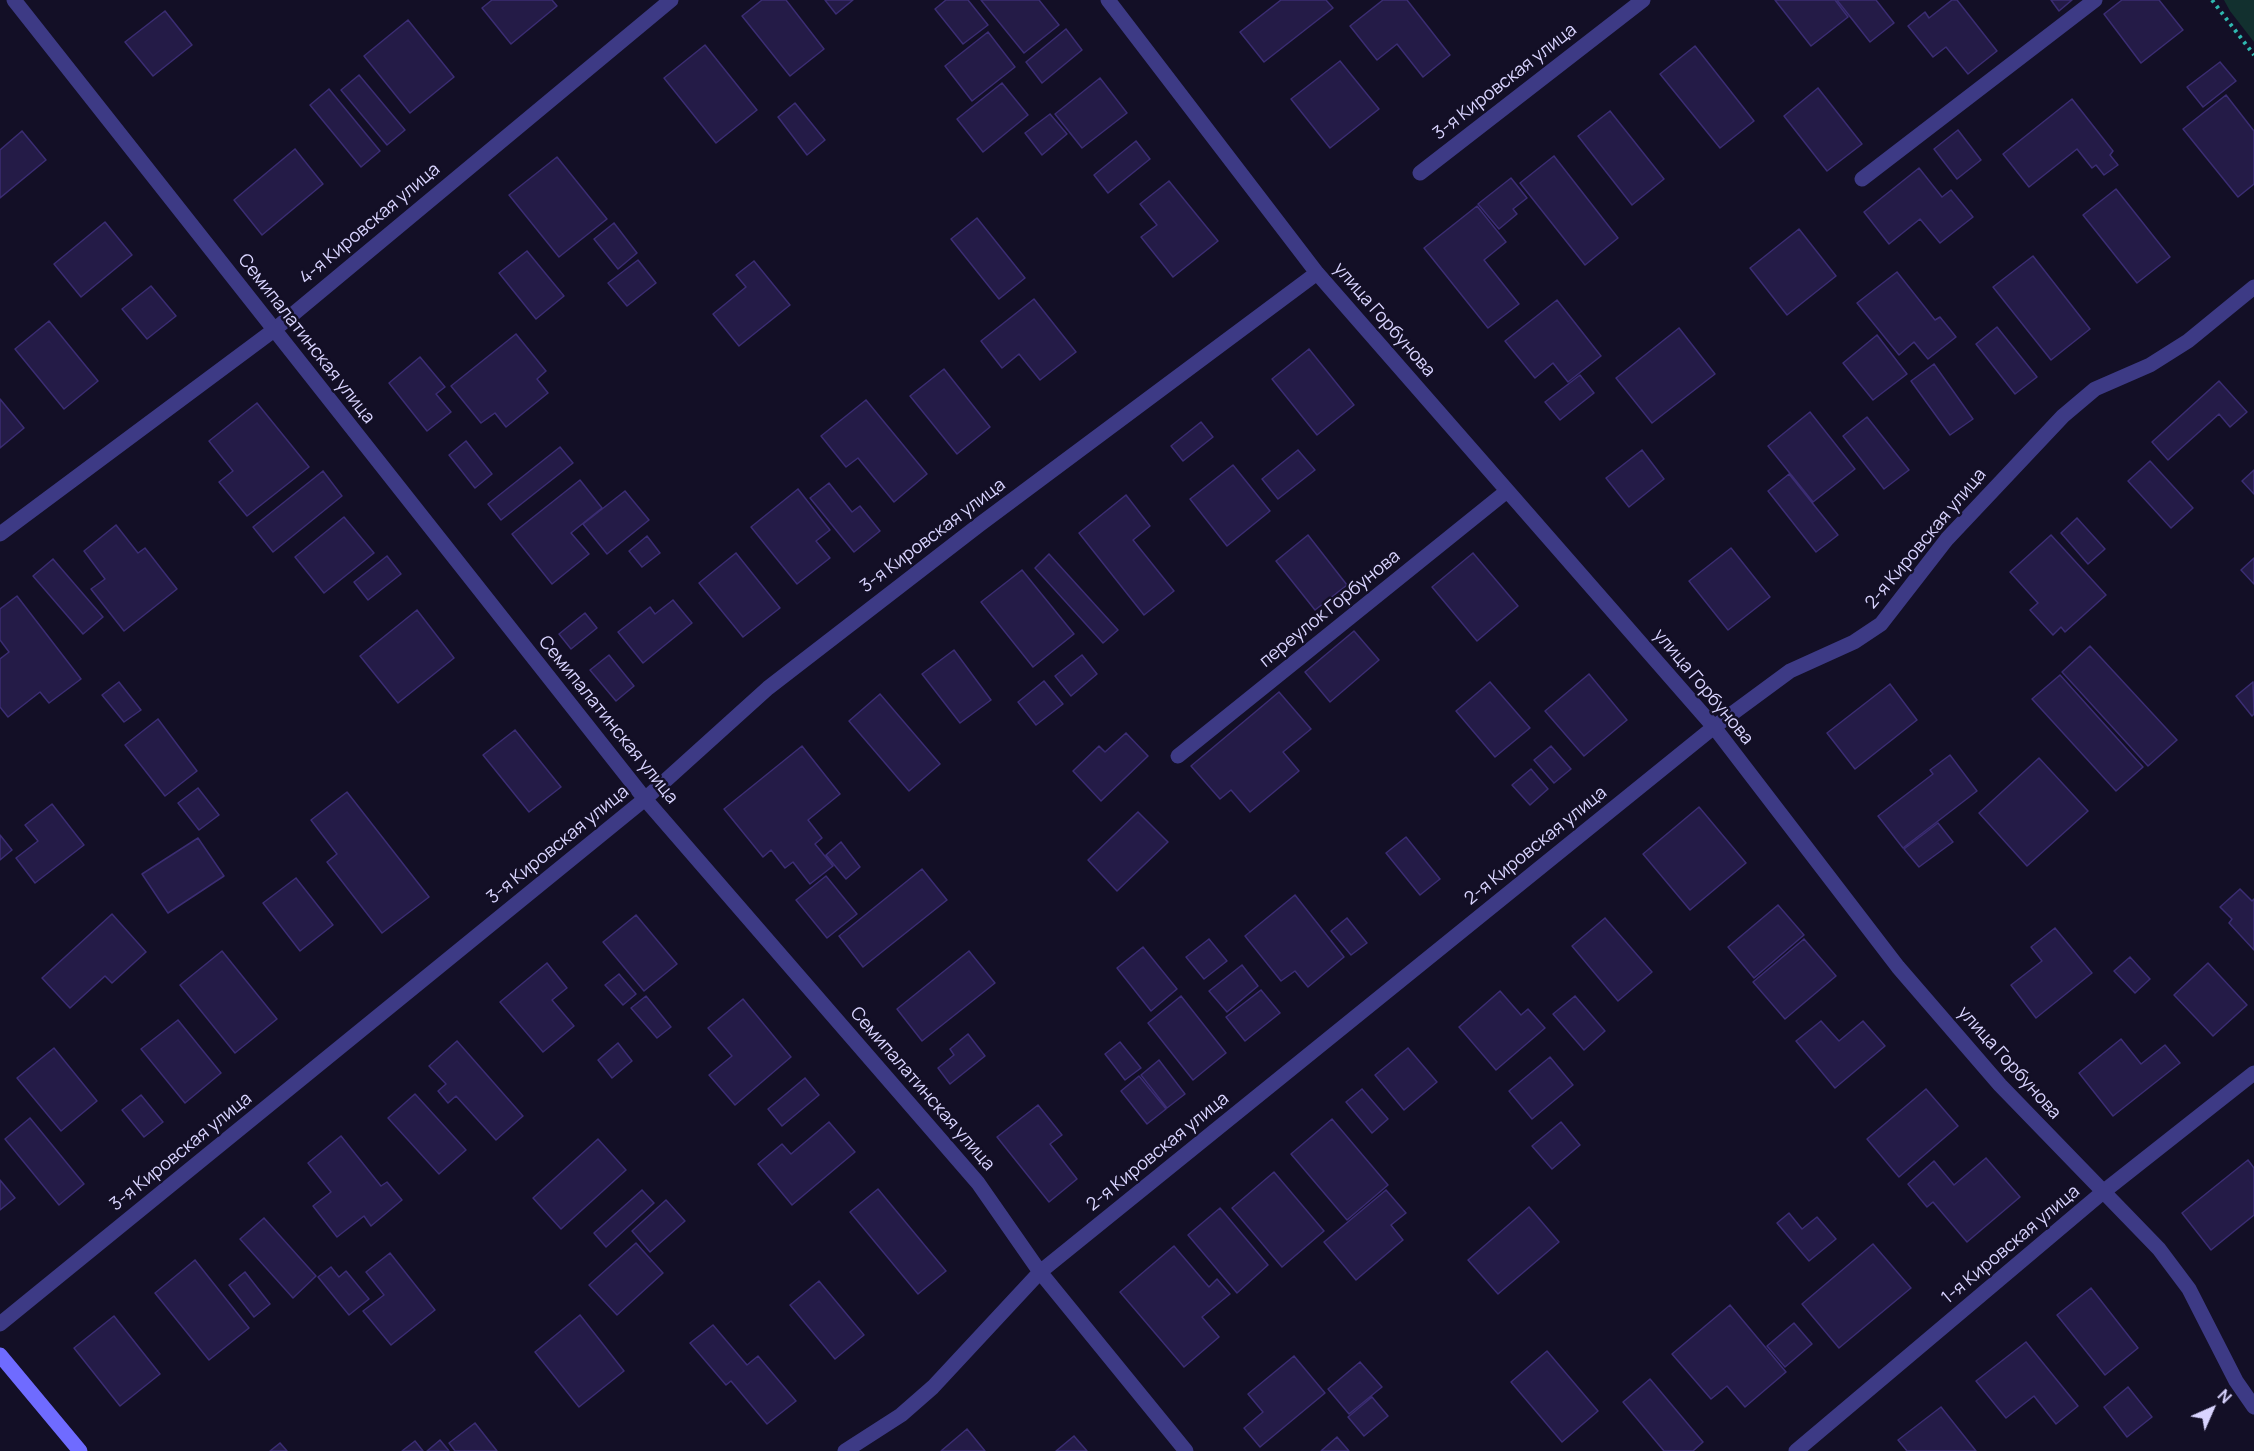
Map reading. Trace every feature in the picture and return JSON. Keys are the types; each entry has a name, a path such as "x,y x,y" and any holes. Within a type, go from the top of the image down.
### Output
{"main road":[{"path":"0,1355 80,1451"}],"street":[{"name":"Семипалатинская улица","path":"14,0 645,799 978,1183 1040,1272 1186,1451"},
{"name":"4-я Кировская улица","path":"0,534 274,330 671,0"},
{"name":"улица Горбунова","path":"1108,0 1317,273 1714,727 1898,967 2000,1085 2159,1249 2189,1289 2236,1381 2254,1407"},
{"name":"3-я Кировская улица","path":"1420,173 1643,0"},
{"path":"1862,179 2095,0"},
{"name":"3-я Кировская улица","path":"0,1324 645,799 768,688 978,525 1317,273"},
{"name":"2-я Кировская улица","path":"846,1451 901,1415 933,1387 1040,1272 1714,727 1790,671 1854,642 1881,624 1947,539 2063,416 2095,389 2150,365 2188,341 2254,287"},
{"name":"переулок Горбунова","path":"1178,756 1507,491"},
{"name":"1-я Кировская улица","path":"1796,1451 2103,1192 2254,1072"}],"path":[{"path":"2212,0 2254,55"}],"green space":[{"path":"2224,0 2254,0 2254,42 2230,11"}],"building":[{"path":"492,0 552,0 557,6 511,44 482,8"},
{"path":"762,0 786,0 824,49 790,76 742,16"},
{"path":"825,0 853,0 836,14"},
{"path":"946,0 968,0 988,25 963,44 935,9"},
{"path":"981,0 1039,0 1059,25 1024,53"},
{"path":"1281,0 1326,0 1333,8 1264,62 1240,32"},
{"path":"1383,0 1407,0 1450,55 1423,77 1397,44 1377,60 1350,26"},
{"path":"1775,0 1835,0 1848,17 1811,46"},
{"path":"1837,0 1876,0 1894,23 1870,42"},
{"path":"1952,0 1957,0 1997,51 1968,74 1946,47 1933,57 1908,26 1925,12 1929,18"},
{"path":"2051,0 2072,0 2059,11"},
{"path":"2122,0 2159,0 2183,30 2141,63 2104,14"},
{"path":"165,11 192,45 153,76 125,42"},
{"path":"408,20 454,77 410,113 364,56"},
{"path":"1066,29 1082,50 1042,83 1026,62"},
{"path":"988,32 1015,67 972,101 945,66"},
{"path":"705,45 757,110 716,143 664,78"},
{"path":"1695,46 1754,121 1720,148 1660,74"},
{"path":"1340,61 1379,109 1330,148 1291,99"},
{"path":"2220,62 2236,81 2203,107 2187,87"},
{"path":"359,75 405,130 387,145 341,90"},
{"path":"1100,78 1127,113 1082,148 1055,114"},
{"path":"1002,83 1028,115 983,152 957,119"},
{"path":"1818,88 1862,144 1827,171 1784,116"},
{"path":"329,89 380,151 361,167 310,105"},
{"path":"2226,95 2254,131 2254,184 2238,197 2183,129"},
{"path":"2072,99 2113,151 2110,155 2118,165 2104,175 2096,165 2092,168 2077,149 2029,187 2003,154"},
{"path":"795,103 825,140 807,155 778,117"},
{"path":"1610,111 1664,179 1632,205 1578,136"},
{"path":"1050,114 1067,134 1042,155 1025,133"},
{"path":"1958,130 1981,160 1957,179 1934,149"},
{"path":"22,131 46,160 0,198 0,150"},
{"path":"1136,141 1150,159 1108,193 1094,175"},
{"path":"295,149 323,184 262,235 234,200"},
{"path":"1554,156 1618,238 1585,265 1520,183"},
{"path":"557,157 607,219 559,257 509,195"},
{"path":"1919,168 1942,197 1951,190 1973,217 1940,243 1920,219 1889,244 1864,212"},
{"path":"1511,178 1527,198 1513,209 1517,214 1499,229 1478,204"},
{"path":"1169,181 1218,241 1173,277 1141,237 1157,225 1140,204"},
{"path":"2116,189 2170,257 2137,283 2083,215"},
{"path":"1477,206 1506,242 1484,260 1519,304 1488,328 1424,248"},
{"path":"977,218 1025,278 999,299 951,239"},
{"path":"105,222 132,255 81,297 54,264"},
{"path":"614,223 637,253 618,269 594,239"},
{"path":"1799,229 1836,276 1787,315 1750,268"},
{"path":"527,251 564,296 536,319 499,273"},
{"path":"2033,256 2090,329 2051,360 1993,287"},
{"path":"638,260 656,283 627,306 608,283"},
{"path":"754,261 790,305 739,346 713,314 746,287 736,275"},
{"path":"1897,272 1935,320 1940,317 1956,337 1928,359 1914,342 1899,355 1857,303"},
{"path":"151,286 176,316 147,339 122,309"},
{"path":"1034,299 1076,352 1040,380 1019,354 1002,368 981,341"},
{"path":"1557,300 1601,356 1568,382 1553,363 1535,378 1505,341"},
{"path":"49,321 98,381 64,409 15,349"},
{"path":"1997,327 2037,377 2015,394 1976,344"},
{"path":"1679,328 1715,374 1652,423 1616,378"},
{"path":"516,334 546,371 537,379 548,393 506,427 495,413 481,423 451,386"},
{"path":"1877,335 1907,374 1873,400 1843,363"},
{"path":"1309,349 1354,405 1317,435 1272,379"},
{"path":"420,357 445,387 436,394 451,412 427,431 389,383"},
{"path":"1934,364 1973,419 1950,435 1911,381"},
{"path":"944,369 990,427 957,454 910,396"},
{"path":"1580,375 1594,393 1560,420 1545,402"},
{"path":"2219,381 2247,412 2230,427 2219,414 2168,460 2152,442"},
{"path":"0,399 24,428 0,448"},
{"path":"866,400 927,474 894,502 858,458 846,467 821,436"},
{"path":"257,403 309,467 247,516 219,482 233,471 209,441"},
{"path":"1810,412 1855,469 1813,502 1768,446"},
{"path":"1867,417 1909,470 1884,489 1843,436"},
{"path":"1201,422 1213,437 1183,461 1171,446"},
{"path":"466,441 492,474 475,488 449,455"},
{"path":"560,447 573,463 501,520 488,504"},
{"path":"1298,450 1315,470 1278,499 1262,479"},
{"path":"1642,450 1664,479 1629,507 1606,478"},
{"path":"2150,461 2193,508 2171,528 2128,481"},
{"path":"1233,465 1270,511 1227,546 1190,499"},
{"path":"2254,470 2254,494 2242,481"},
{"path":"323,471 342,496 273,552 253,527"},
{"path":"1789,474 1838,535 1816,552 1768,491"},
{"path":"580,480 602,508 571,533 589,554 552,584 512,534"},
{"path":"829,483 852,512 860,506 880,531 854,552 810,498"},
{"path":"798,489 830,530 816,541 830,558 797,584 751,527"},
{"path":"625,491 649,520 607,554 583,524"},
{"path":"1126,495 1150,526 1133,540 1174,591 1144,615 1079,533"},
{"path":"344,517 374,553 324,593 295,557"},
{"path":"2077,518 2105,549 2088,564 2061,533"},
{"path":"116,525 138,553 145,548 177,589 124,631 91,589 105,579 84,551"},
{"path":"1308,535 1347,585 1315,610 1276,561"},
{"path":"2051,535 2106,595 2065,632 2061,627 2053,635 2030,610 2038,603 2010,572"},
{"path":"647,536 660,553 642,567 629,551"},
{"path":"1731,548 1770,597 1728,630 1689,581"},
{"path":"736,553 780,608 743,637 699,583"},
{"path":"1473,553 1518,606 1477,641 1432,587"},
{"path":"1049,554 1118,630 1103,643 1035,568"},
{"path":"387,556 401,574 368,600 354,582"},
{"path":"2254,558 2254,584 2241,570"},
{"path":"53,559 103,617 83,634 33,576"},
{"path":"1022,570 1074,634 1033,667 981,602"},
{"path":"17,596 81,679 49,703 40,692 8,717 0,707 0,659 9,652 0,640 0,609"},
{"path":"673,600 692,623 643,663 618,632 650,607 655,614"},
{"path":"417,610 454,658 398,703 360,656"},
{"path":"585,613 597,628 571,649 559,634"},
{"path":"1354,631 1379,660 1330,702 1305,672"},
{"path":"2090,646 2177,740 2148,766 2062,672"},
{"path":"954,650 991,700 960,723 922,674"},
{"path":"609,655 634,686 616,701 590,670"},
{"path":"1082,655 1097,674 1071,696 1055,676"},
{"path":"1589,674 1627,720 1584,756 1545,711"},
{"path":"2060,675 2143,767 2116,791 2032,699"},
{"path":"1044,681 1063,704 1036,725 1018,702"},
{"path":"119,682 141,710 124,722 102,695"},
{"path":"1490,682 1530,728 1495,757 1456,711"},
{"path":"2253,682 2254,714 2252,716 2236,696"},
{"path":"1890,684 1917,720 1855,769 1827,733"},
{"path":"1279,692 1311,729 1283,752 1299,771 1250,812 1231,790 1220,799 1191,766"},
{"path":"880,694 940,764 909,791 849,721"},
{"path":"158,719 197,771 165,796 125,745"},
{"path":"515,730 561,787 529,812 483,755"},
{"path":"1126,733 1148,756 1101,801 1073,771 1099,746 1105,752"},
{"path":"802,746 840,794 808,820 822,838 815,844 833,866 810,884 793,862 785,868 771,850 763,857 724,809"},
{"path":"1551,746 1571,769 1554,783 1534,760"},
{"path":"1950,755 1977,791 1903,848 1878,816 1933,774 1930,770"},
{"path":"2039,758 2088,811 2027,866 1979,813"},
{"path":"1531,769 1548,789 1530,805 1512,785"},
{"path":"198,788 219,815 199,830 178,803"},
{"path":"347,792 429,897 382,933 327,862 337,854 311,820"},
{"path":"52,804 84,845 35,883 16,858 38,841 25,825"},
{"path":"1699,807 1746,863 1690,910 1643,854"},
{"path":"1138,812 1168,842 1117,891 1088,860"},
{"path":"1938,823 1953,842 1919,867 1904,849"},
{"path":"0,835 12,850 0,860"},
{"path":"1406,837 1440,879 1420,895 1386,853"},
{"path":"198,838 224,876 168,913 142,874"},
{"path":"841,842 860,867 846,879 826,855"},
{"path":"922,869 947,900 863,967 839,936"},
{"path":"826,876 857,914 827,938 796,900"},
{"path":"296,878 333,925 300,951 263,903"},
{"path":"2240,889 2252,901 2254,899 2254,950 2229,923 2232,919 2220,907"},
{"path":"1295,895 1344,957 1308,987 1295,971 1281,981 1245,936"},
{"path":"1778,905 1804,935 1754,978 1728,947"},
{"path":"112,914 146,952 112,983 105,976 70,1008 42,978"},
{"path":"636,915 677,964 644,991 603,942"},
{"path":"1347,918 1367,943 1351,955 1331,931"},
{"path":"1605,918 1652,972 1618,1001 1572,946"},
{"path":"2055,928 2092,973 2036,1018 2011,985 2042,961 2031,947"},
{"path":"1209,939 1227,961 1204,979 1186,957"},
{"path":"1804,939 1836,976 1785,1019 1753,982"},
{"path":"1143,947 1177,989 1151,1011 1117,968"},
{"path":"222,951 277,1019 235,1053 180,985"},
{"path":"969,951 995,983 922,1041 897,1009"},
{"path":"2130,957 2150,979 2135,993 2114,971"},
{"path":"547,963 567,988 552,1000 574,1026 543,1052 500,1002"},
{"path":"2208,963 2247,1005 2213,1036 2174,995"},
{"path":"1242,965 1258,986 1227,1012 1209,991"},
{"path":"619,974 636,994 623,1005 605,985"},
{"path":"1261,990 1280,1013 1245,1041 1226,1017"},
{"path":"1500,991 1521,1015 1528,1009 1545,1028 1496,1070 1459,1027"},
{"path":"646,996 671,1027 657,1038 631,1008"},
{"path":"1181,996 1226,1053 1193,1080 1148,1023"},
{"path":"1575,996 1605,1031 1584,1050 1553,1014"},
{"path":"743,999 791,1057 735,1105 709,1075 732,1056 708,1028"},
{"path":"178,1020 221,1073 185,1103 141,1049"},
{"path":"1821,1021 1839,1041 1863,1021 1885,1046 1835,1088 1796,1041"},
{"path":"968,1034 985,1056 950,1084 938,1068 954,1055 950,1049"},
{"path":"2121,1039 2141,1064 2165,1045 2180,1063 2113,1116 2079,1073"},
{"path":"457,1041 523,1116 496,1140 456,1096 448,1103 438,1091 446,1084 429,1066"},
{"path":"1120,1042 1141,1068 1125,1080 1105,1054"},
{"path":"618,1043 632,1061 612,1078 598,1060"},
{"path":"54,1048 97,1101 61,1131 17,1078"},
{"path":"1408,1048 1437,1082 1404,1110 1375,1075"},
{"path":"1550,1057 1573,1085 1532,1119 1509,1091"},
{"path":"1159,1060 1185,1094 1167,1108 1141,1075"},
{"path":"1139,1076 1166,1109 1147,1124 1121,1091"},
{"path":"805,1078 819,1095 782,1126 768,1109"},
{"path":"1362,1089 1388,1119 1372,1133 1346,1102"},
{"path":"1926,1089 1958,1126 1899,1177 1867,1139"},
{"path":"415,1094 466,1150 439,1174 388,1118"},
{"path":"141,1095 163,1122 144,1137 122,1110"},
{"path":"1038,1105 1062,1135 1050,1144 1077,1179 1049,1202 997,1137"},
{"path":"30,1118 84,1184 59,1205 5,1139"},
{"path":"1332,1119 1388,1185 1347,1220 1291,1154"},
{"path":"829,1122 855,1152 792,1205 758,1164 782,1144 791,1154"},
{"path":"1561,1122 1580,1145 1552,1169 1532,1146"},
{"path":"341,1136 381,1186 387,1182 402,1200 371,1226 364,1216 337,1237 313,1206 331,1192 308,1163"},
{"path":"598,1139 626,1170 561,1229 533,1198"},
{"path":"1986,1158 2020,1197 1967,1242 1933,1202 1927,1207 1908,1184 1934,1161 1954,1185"},
{"path":"2248,1160 2254,1168 2254,1215 2211,1250 2182,1213"},
{"path":"1274,1172 1324,1231 1282,1267 1232,1208"},
{"path":"0,1180 15,1198 0,1210"},
{"path":"878,1189 946,1271 918,1294 850,1212"},
{"path":"642,1190 654,1203 606,1247 594,1233"},
{"path":"1386,1190 1406,1213 1391,1225 1403,1240 1356,1280 1324,1242"},
{"path":"666,1200 685,1221 650,1252 632,1231"},
{"path":"1529,1207 1559,1242 1498,1294 1468,1260"},
{"path":"1220,1208 1268,1265 1237,1293 1188,1235"},
{"path":"1789,1213 1802,1229 1817,1217 1836,1239 1809,1261 1777,1223"},
{"path":"264,1218 316,1276 293,1298 240,1239"},
{"path":"636,1243 663,1273 617,1315 589,1285"},
{"path":"1873,1244 1911,1288 1839,1348 1802,1304"},
{"path":"1174,1246 1209,1287 1217,1279 1230,1294 1202,1317 1219,1337 1184,1367 1120,1292"},
{"path":"390,1253 435,1310 391,1345 363,1311 384,1295 366,1272"},
{"path":"195,1260 249,1328 209,1360 155,1293"},
{"path":"331,1267 339,1277 346,1271 369,1299 349,1315 318,1277"},
{"path":"245,1272 270,1304 254,1317 229,1285"},
{"path":"819,1281 864,1335 835,1359 790,1305"},
{"path":"2091,1288 2138,1348 2105,1375 2057,1315"},
{"path":"1730,1305 1786,1372 1745,1407 1727,1386 1711,1399 1672,1354"},
{"path":"580,1315 624,1371 579,1407 535,1352"},
{"path":"114,1316 160,1374 120,1406 74,1348"},
{"path":"1794,1323 1812,1344 1785,1367 1767,1346"},
{"path":"713,1325 747,1365 758,1356 796,1401 767,1424 731,1381 726,1385 690,1343"},
{"path":"2026,1342 2078,1406 2056,1424 2034,1396 2006,1418 1976,1381"},
{"path":"1547,1351 1598,1411 1562,1442 1511,1382"},
{"path":"1294,1356 1325,1393 1260,1447 1244,1428 1263,1412 1248,1394"},
{"path":"1360,1362 1382,1387 1349,1414 1328,1389"},
{"path":"1650,1379 1703,1442 1693,1451 1664,1451 1623,1402"},
{"path":"2128,1387 2152,1417 2127,1437 2104,1407"},
{"path":"1372,1397 1388,1416 1364,1436 1348,1417"},
{"path":"1941,1407 1976,1451 1907,1451 1898,1440"},
{"path":"475,1423 497,1451 455,1451 449,1443"},
{"path":"967,1429 985,1451 941,1451"},
{"path":"1074,1436 1087,1451 1056,1451"},
{"path":"1337,1437 1349,1451 1321,1451"},
{"path":"440,1440 449,1451 427,1451"},
{"path":"415,1441 423,1451 402,1451"},
{"path":"280,1443 287,1451 270,1451"}]}
